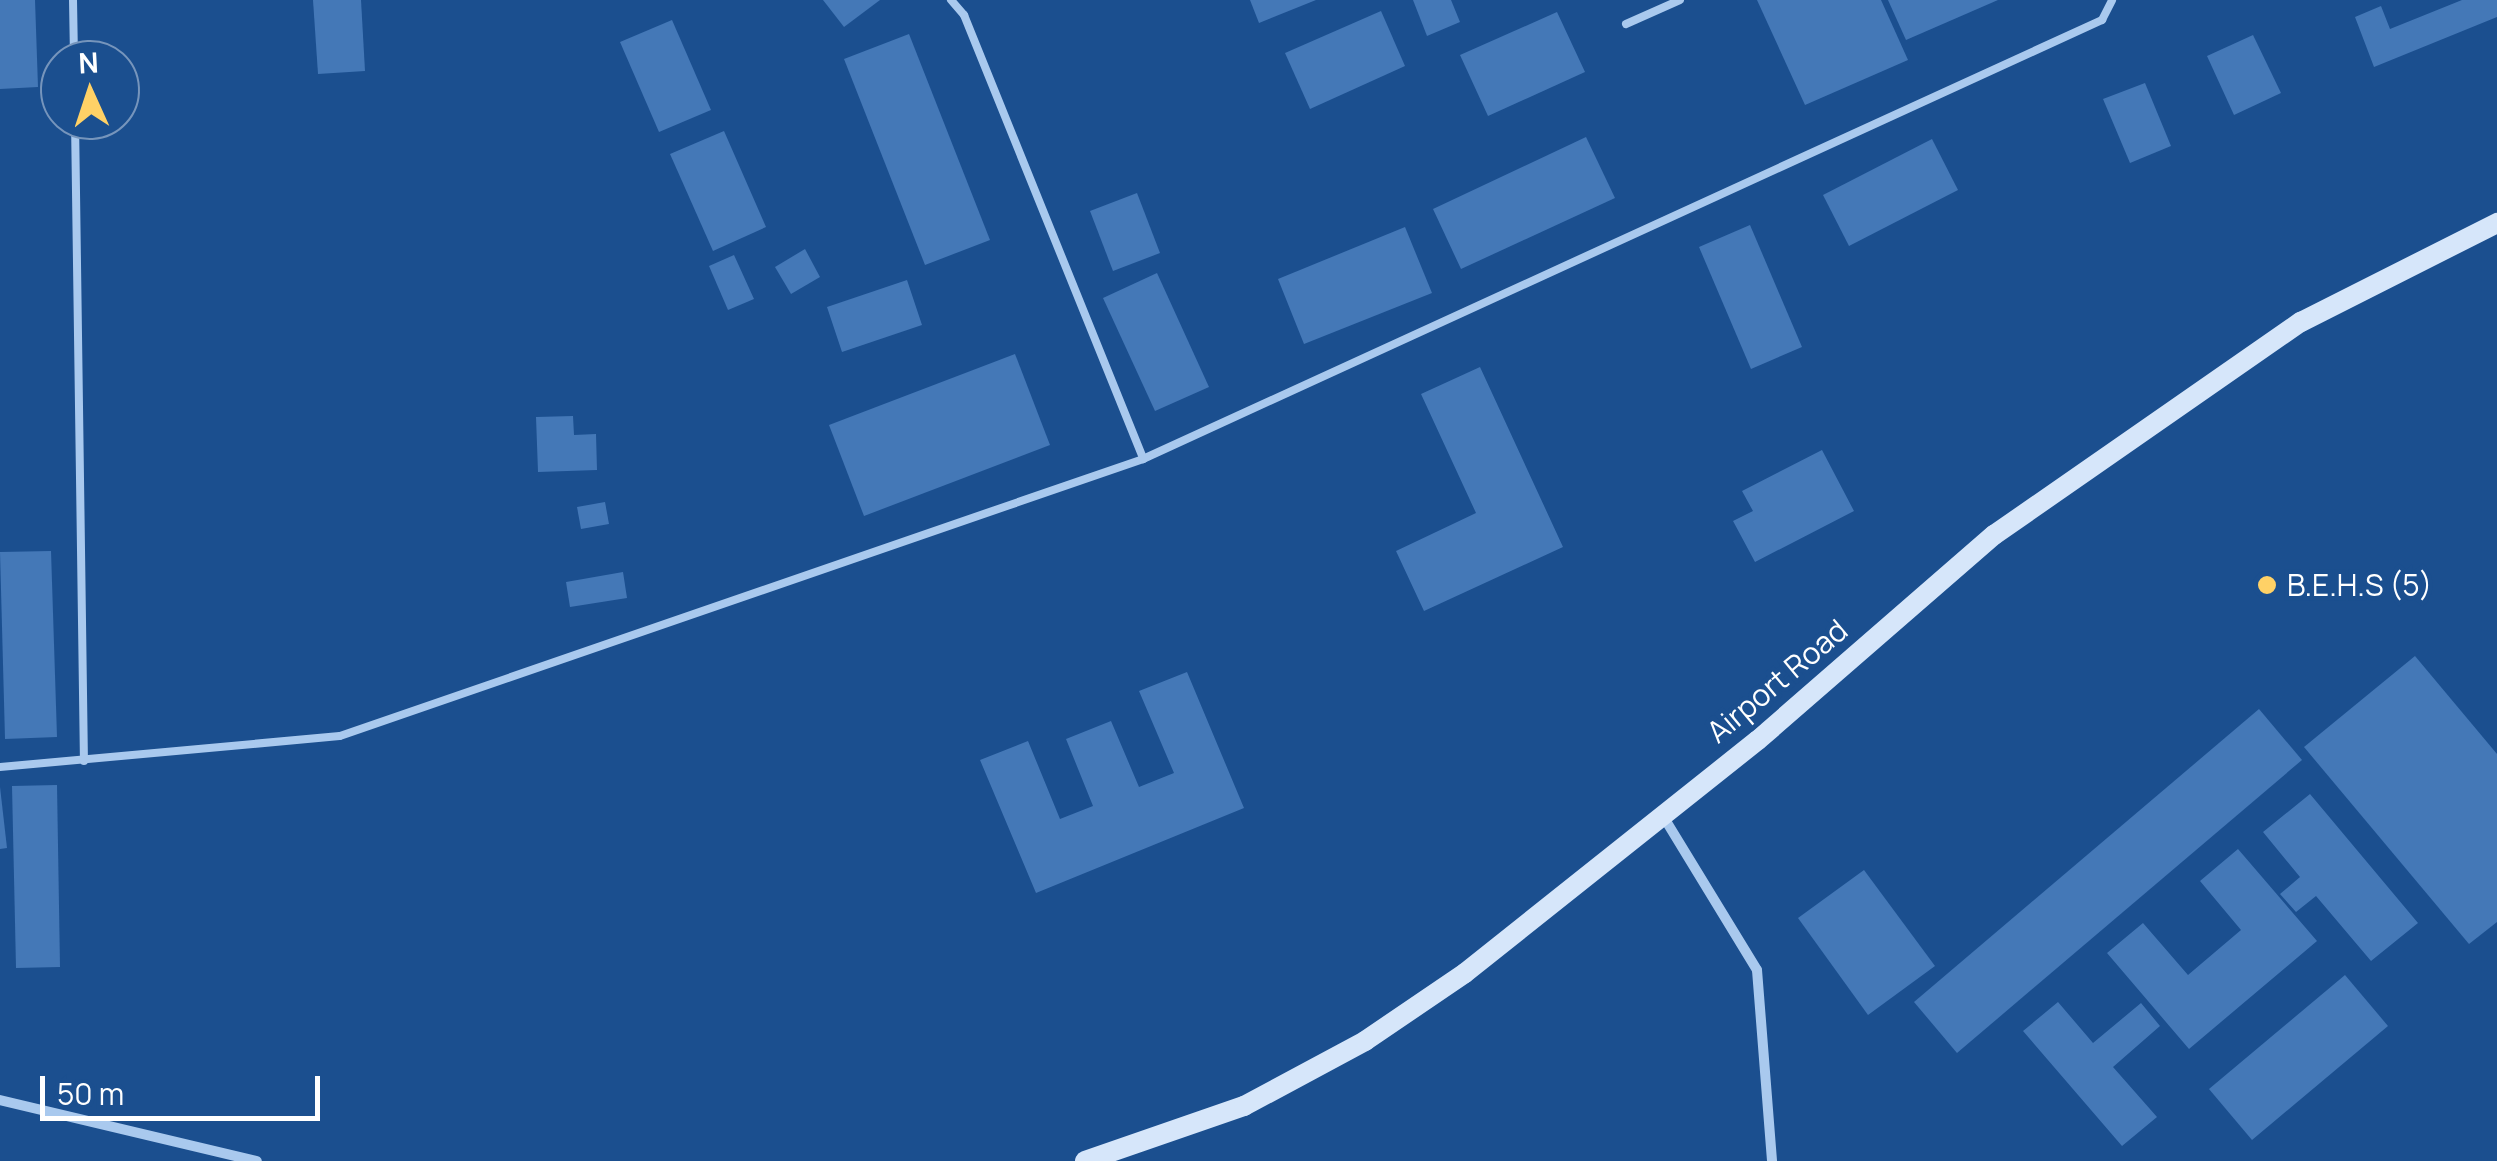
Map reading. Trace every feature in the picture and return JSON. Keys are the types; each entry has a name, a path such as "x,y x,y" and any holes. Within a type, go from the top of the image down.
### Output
{"main road":[{"name":"Airport Road","path":"1085,1161 1244,1106 1365,1041 1464,973 1660,810 1758,740 1994,535 2301,322 2497,223"}],"street":[{"path":"1660,810 1757,970 1772,1161"},
{"path":"0,1100 257,1161"}],"lane":[{"path":"73,0 74,40"},
{"path":"950,0 964,15 1143,459"},
{"path":"1626,24 1680,0"},
{"path":"0,767 272,747 433,710 1143,459 2102,20 2112,0"},
{"path":"75,140 84,761"}],"building":[{"path":"0,0 35,0 38,87 0,89"},
{"path":"313,0 361,0 365,71 318,74"},
{"path":"823,0 880,0 844,27"},
{"path":"1250,0 1316,0 1259,23"},
{"path":"1413,0 1451,0 1460,22 1427,36"},
{"path":"1757,0 1881,0 1908,60 1805,105"},
{"path":"1888,0 1998,0 1906,40"},
{"path":"2462,0 2497,0 2497,17 2374,67 2355,17 2381,6 2390,29"},
{"path":"1381,11 1405,66 1310,109 1285,53"},
{"path":"1557,12 1585,72 1488,116 1460,55"},
{"path":"672,20 711,110 659,132 620,42"},
{"path":"909,34 990,240 925,265 844,59"},
{"path":"2253,35 2281,93 2234,115 2207,56"},
{"path":"2145,83 2171,146 2130,163 2103,99"},
{"path":"724,131 766,227 713,251 670,154"},
{"path":"1586,137 1615,198 1461,269 1433,209"},
{"path":"1932,139 1958,190 1849,246 1823,195"},
{"path":"1137,193 1160,253 1113,271 1090,211"},
{"path":"1750,225 1802,347 1751,369 1699,247"},
{"path":"1405,227 1432,293 1304,344 1278,279"},
{"path":"805,249 820,277 791,294 775,267"},
{"path":"734,255 754,299 728,310 709,266"},
{"path":"1157,273 1209,387 1155,411 1103,298"},
{"path":"907,280 922,325 842,352 827,307"},
{"path":"1015,354 1050,445 864,516 829,425"},
{"path":"1480,367 1563,547 1424,611 1396,551 1476,513 1421,394"},
{"path":"573,416 574,435 596,434 597,470 538,472 536,417"},
{"path":"1822,450 1854,511 1755,562 1733,521 1753,511 1742,491"},
{"path":"605,502 609,524 581,529 577,507"},
{"path":"51,551 57,737 5,739 0,552"},
{"path":"623,572 627,598 570,607 566,582"},
{"path":"2415,656 2497,754 2497,922 2469,944 2304,747"},
{"path":"1187,672 1244,808 1036,893 980,760 1028,741 1060,819 1093,806 1066,739 1111,721 1139,787 1174,773 1139,691"},
{"path":"2259,709 2302,760 1957,1053 1914,1002"},
{"path":"57,785 60,967 16,968 12,786"},
{"path":"0,787 7,848 0,849"},
{"path":"2310,794 2418,923 2371,961 2316,896 2296,912 2280,894 2300,877 2263,832"},
{"path":"2238,849 2317,941 2189,1049 2107,953 2143,923 2188,975 2241,930 2200,881"},
{"path":"1864,870 1935,966 1868,1015 1798,918"},
{"path":"2345,975 2388,1026 2252,1140 2209,1089"},
{"path":"2058,1002 2093,1043 2141,1003 2160,1026 2113,1067 2157,1117 2122,1146 2023,1031"}],"place":[{"name":"B.E.H.S (5)","path":"2267,585"}]}
